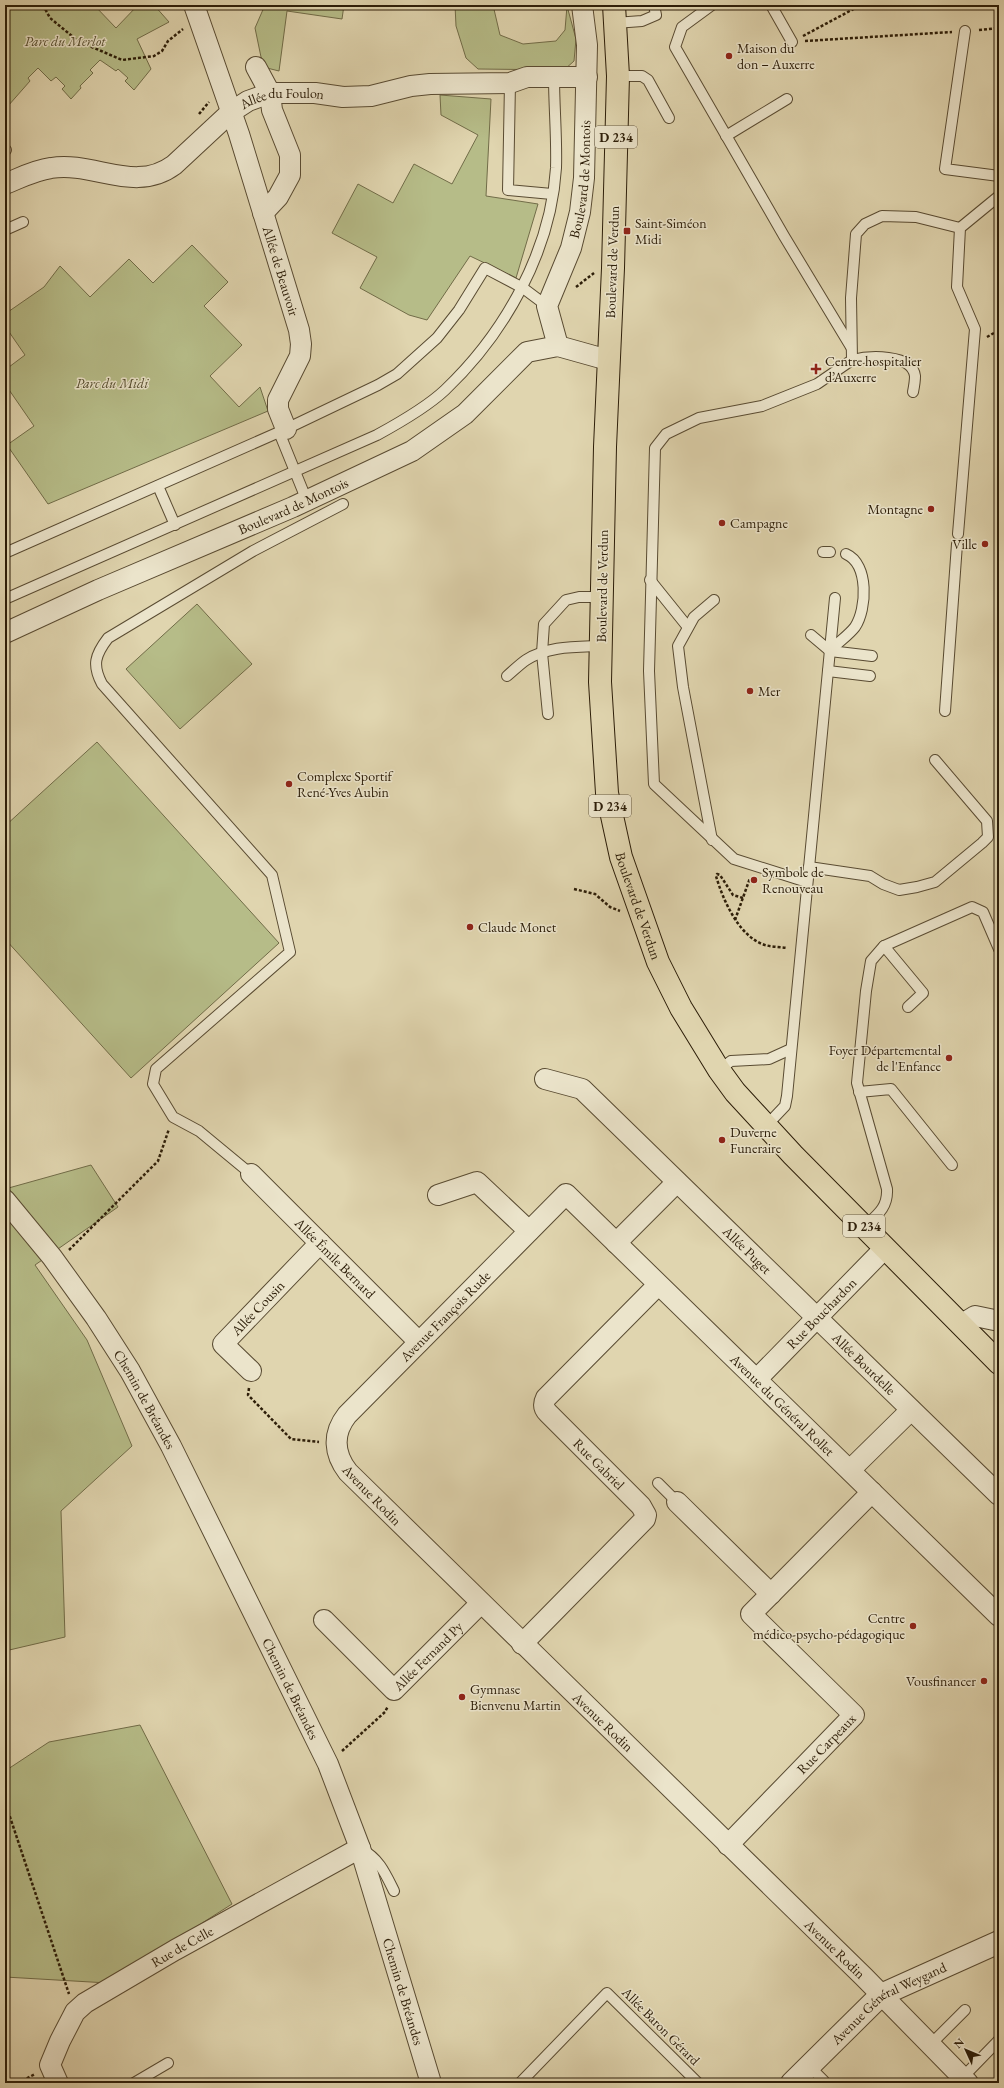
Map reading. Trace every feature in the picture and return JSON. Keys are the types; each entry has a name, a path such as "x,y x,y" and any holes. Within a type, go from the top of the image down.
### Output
{"main road":[{"name":"Boulevard de Verdun","path":"615,14 618,76 600,646 600,682 608,793 621,856 658,962 681,1008 719,1070 766,1126"},
{"name":"D 234","path":"766,1126 999,1363"}],"street":[{"name":"Boulevard de Montois","path":"550,300 571,248 580,212 584,178 588,77 587,45 582,5"},
{"name":"Allée de Beauvoir","path":"196,12 231,112 299,330 301,344 295,367 278,400 282,431"},
{"path":"256,68 270,93 272,110 290,155 290,175 278,197 263,213"},
{"name":"Allée du Foulon","path":"5,184 29,174 52,168 75,168 138,178 151,177 164,172 174,165 231,112 248,101 270,93 296,92 350,97 371,96 411,86 430,84 510,83 527,77 588,77"},
{"path":"550,300 558,346"},
{"name":"Boulevard de Montois","path":"5,633 98,590 307,501 412,451 465,414 527,352 558,346 608,360"},
{"name":"Allée Puget","path":"546,1079 582,1090 817,1319"},
{"name":"Allée Émile Bernard","path":"251,1174 419,1342"},
{"path":"438,1195 477,1182 529,1231"},
{"path":"616,1243 676,1182"},
{"name":"Avenue du Général Rollet","path":"566,1194 658,1285 998,1613"},
{"name":"Avenue François Rude","path":"336,1443 337,1433 344,1419 566,1194"},
{"name":"Chemin de Bréandes","path":"5,1200 56,1263 96,1318 130,1371 171,1446 328,1764 360,1848 431,2083"},
{"name":"Allée Cousin","path":"251,1371 223,1344 320,1243"},
{"name":"Rue Bouchardon","path":"757,1379 885,1248"},
{"name":"Rue Gabriel","path":"522,1644 645,1520 646,1515 641,1506 548,1413 544,1407 544,1402 658,1285"},
{"path":"962,1324 969,1318 975,1316 999,1321"},
{"name":"Allée Bourdelle","path":"817,1319 999,1495"},
{"path":"850,1470 911,1410"},
{"name":"Avenue Rodin","path":"336,1443 341,1463 348,1472 966,2080"},
{"name":"Rue Carpeaux","path":"728,1845 854,1715 751,1614 872,1492"},
{"path":"677,1502 771,1594"},
{"name":"Allée Fernand Py","path":"324,1620 394,1690 480,1603"},
{"name":"Rue de Celle","path":"75,2012 175,1950 360,1848"},
{"name":"Avenue Général Weygand","path":"792,2083 881,1995 999,1942"},
{"path":"58,2083 50,2065 75,2012"}],"lane":[{"path":"615,14 642,21 656,15 654,5"},
{"path":"712,5 682,26 675,47 784,236 851,347"},
{"path":"771,5 792,42"},
{"path":"965,31 945,169 999,176"},
{"path":"618,76 642,76 648,80 669,118"},
{"path":"5,599 295,472 399,423 445,391 487,344 523,288 548,221 556,168 554,77"},
{"path":"510,83 508,190 552,194"},
{"path":"726,136 787,99"},
{"path":"945,711 975,329 957,287 960,228 999,196"},
{"path":"852,360 851,298 856,234 865,224 882,216 916,217 960,228"},
{"path":"5,230 23,222"},
{"path":"5,553 282,431 378,386 397,374 437,338 459,310 485,268 550,300"},
{"path":"807,882 734,859 654,784 648,671 655,448 666,434 699,418 762,406 817,384 852,360 866,357 899,360 911,369 915,375 913,392"},
{"path":"282,431 295,472 307,501"},
{"path":"158,486 175,525"},
{"path":"251,1174 199,1131 173,1117 153,1084 156,1069 290,952 272,875 102,684 95,672 97,652 108,638 253,551 343,504"},
{"path":"830,651 855,627 863,610 863,587 860,571 855,560 846,554"},
{"path":"650,580 687,626"},
{"path":"548,714 542,653 544,624 566,600 579,597 601,597"},
{"path":"766,1126 785,1106 792,1049 835,598"},
{"path":"712,840 691,703 678,646 687,626 694,617 714,600"},
{"path":"811,635 830,651 872,656"},
{"path":"507,676 526,660 542,653 564,647 600,646"},
{"path":"828,672 870,676"},
{"path":"809,867 870,876 883,884 899,890 934,882 982,843 988,837 987,821 935,760"},
{"path":"864,1227 884,1208 887,1198 887,1189 857,1083 866,991 871,962 884,946 972,907 982,912 999,949"},
{"path":"884,946 923,993 908,1007"},
{"path":"719,1070 731,1061 769,1059 792,1049"},
{"path":"859,1092 891,1088 952,1165"},
{"path":"658,1483 677,1502"},
{"path":"360,1848 371,1854 380,1865 394,1891"},
{"name":"Allée Baron Gérard","path":"520,2083 607,1993 698,2083"},
{"path":"930,2045 965,2010"},
{"path":"966,2080 999,2040"},
{"path":"134,2083 168,2063"},
{"path":"809,2066 824,2081 822,2083"}],"path":[{"path":"43,5 50,18 78,41 122,60 154,56 162,51 196,12"},
{"path":"792,42 861,5"},
{"path":"792,42 999,28"},
{"path":"194,120 222,86"},
{"path":"550,300 564,296 594,273 613,268"},
{"path":"743,898 733,894 720,875 717,874 716,876 722,898 735,920 748,934 764,945 787,948"},
{"path":"735,920 750,875"},
{"path":"574,889 595,894 610,907 625,914"},
{"path":"56,1263 158,1161 173,1117"},
{"path":"251,1371 248,1395 291,1439 336,1443"},
{"path":"328,1764 385,1712 394,1690"},
{"path":"5,1802 75,2012"}],"green space":[{"name":"Parc du Merlot","path":"5,5 94,5 116,28 138,5 154,5 169,22 137,39 151,69 134,90 125,81 128,78 118,69 116,71 100,60 90,70 93,73 80,86 81,88 71,99 62,89 65,86 56,77 51,81 38,68 28,78 30,81 8,106 5,105"},
{"path":"265,5 344,5 342,19 287,11 279,71 267,68 261,57 255,28"},
{"path":"455,5 493,5 500,35 523,44 556,41 565,30 567,6 576,39 574,61 564,70 478,69 466,58 456,26"},
{"path":"440,95 491,99 486,196 538,204 516,278 470,256 427,320 409,315 360,288 377,257 332,233 358,184 393,203 414,164 452,184 478,135 441,115"},
{"name":"Parc du Midi","path":"192,245 228,282 204,306 242,345 210,376 239,407 260,387 268,411 48,504 7,445 34,426 5,384 5,370 25,355 5,326 5,314 44,287 60,266 90,297 129,259 153,283"},
{"path":"197,604 252,664 180,729 126,669"},
{"path":"97,742 279,943 131,1078 5,939 5,826"},
{"path":"91,1165 118,1207 35,1265 87,1340 132,1446 61,1511 65,1637 5,1651 5,1189"},
{"path":"140,1725 232,1904 108,1983 5,1977 5,1771 49,1742"}],"place":[{"name":"Maison du don – Auxerre","path":"729,56"},
{"name":"Saint-Siméon Midi","path":"627,231"},
{"name":"Centre hospitalier d’Auxerre","path":"816,369"},
{"name":"Montagne","path":"931,509"},
{"name":"Campagne","path":"722,523"},
{"name":"Ville","path":"985,544"},
{"name":"Mer","path":"750,691"},
{"name":"Complexe Sportif René-Yves Aubin","path":"289,784"},
{"name":"Symbole de Renouveau","path":"754,880"},
{"name":"Claude Monet","path":"470,927"},
{"name":"Foyer Départemental de l'Enfance","path":"949,1058"},
{"name":"Duverne Funeraire","path":"722,1140"},
{"name":"Centre médico-psycho-pédagogique","path":"913,1626"},
{"name":"Vousfinancer","path":"984,1681"},
{"name":"Gymnase Bienvenu Martin","path":"462,1697"}]}
